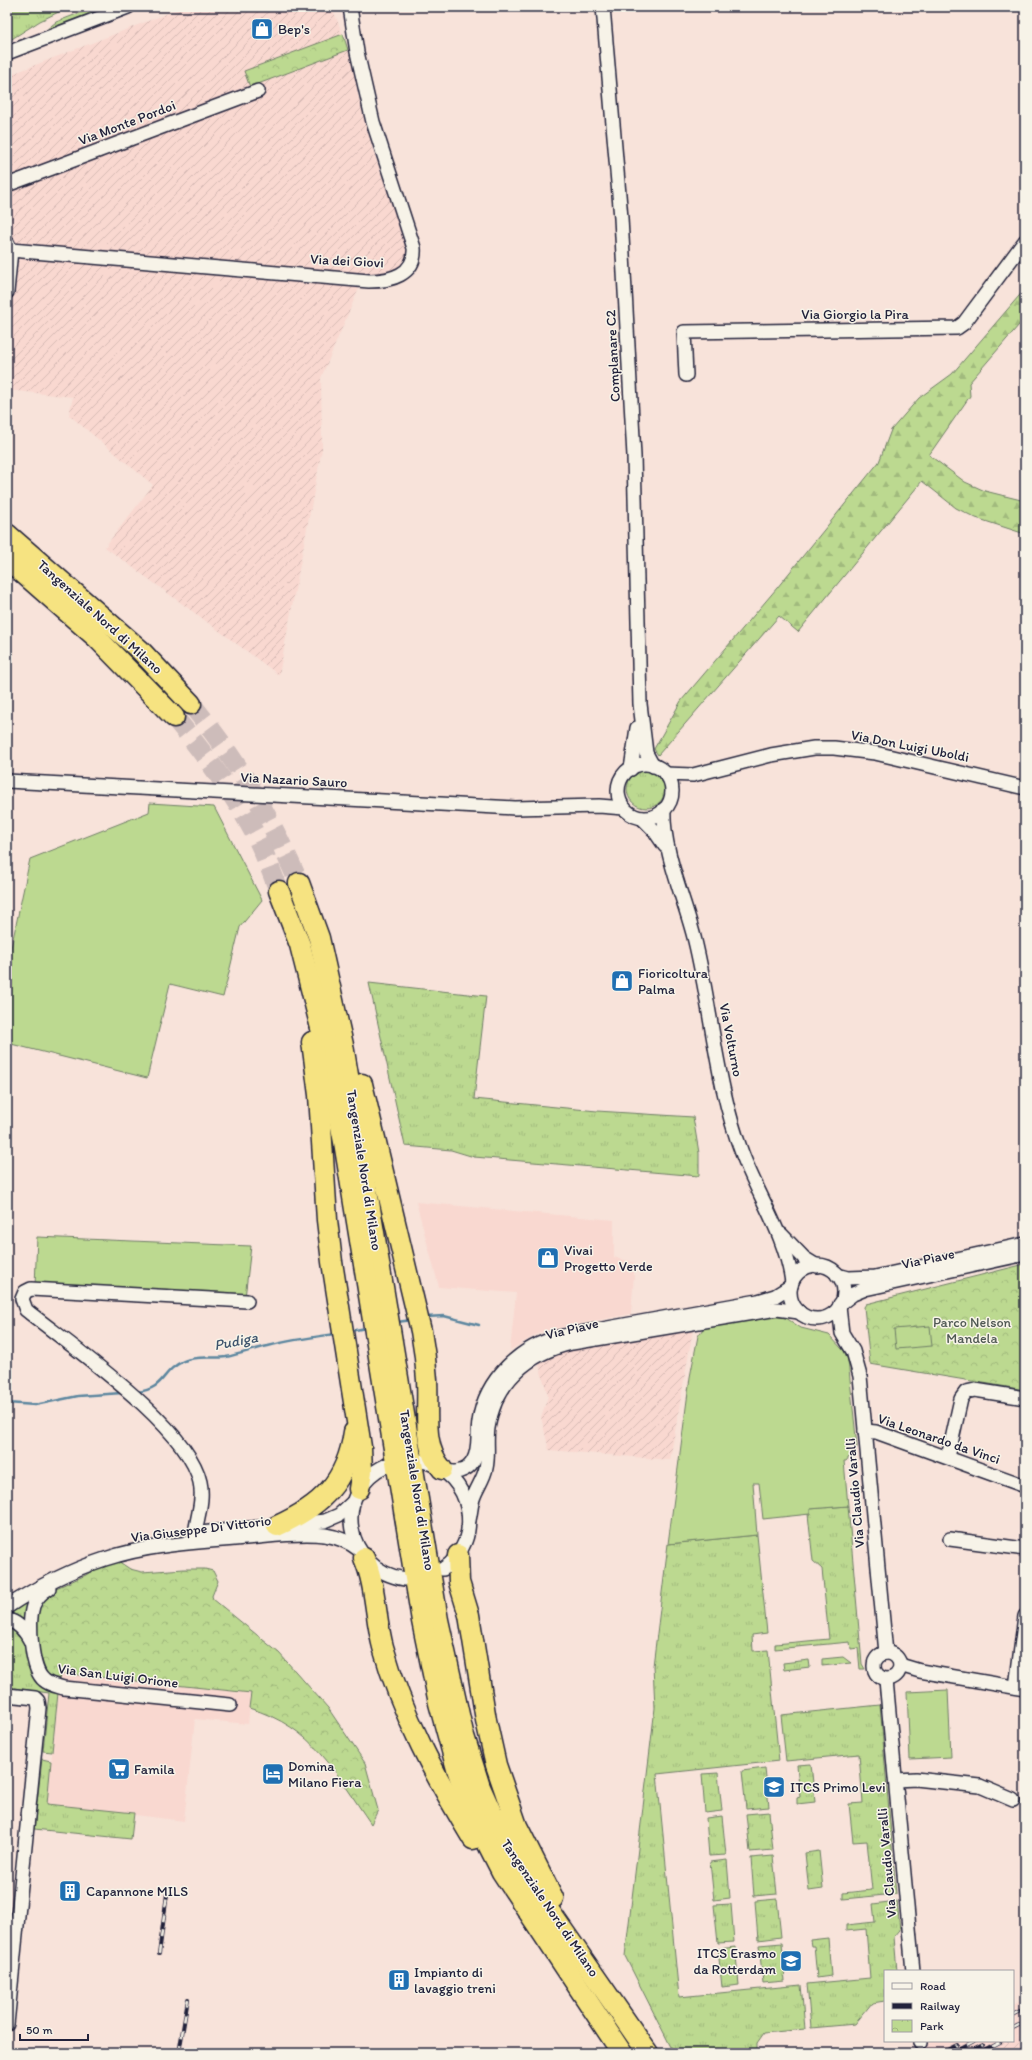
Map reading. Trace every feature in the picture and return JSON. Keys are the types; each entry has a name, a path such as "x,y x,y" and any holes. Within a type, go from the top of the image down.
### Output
{"highway":[{"name":"Tangenziale Nord di Milano","path":"7,534 140,650 191,704"},
{"name":"Tangenziale Nord di Milano","path":"7,559 108,649 174,717"},
{"name":"Tangenziale Nord di Milano","path":"443,1470 435,1460 429,1443 426,1369 421,1330 334,968 324,935 299,883 319,938 334,999 384,1339 422,1621 448,1740 474,1817 486,1843 524,1907 622,2053"},
{"name":"Tangenziale Nord di Milano","path":"357,1416 327,1220 319,1095 314,1056 306,1009 279,891 300,945 326,1048 381,1319"},
{"name":"Tangenziale Nord di Milano","path":"384,1339 455,1701 470,1758 489,1810 502,1836 539,1896 578,1950 648,2053"},
{"path":"356,1495 362,1456 357,1416"},
{"path":"277,1526 299,1516 313,1507 326,1495 338,1480 353,1445 357,1416"},
{"path":"361,1553 370,1573 379,1627 390,1669 424,1753 440,1785 482,1854 524,1907"},
{"path":"458,1554 459,1582 469,1614 486,1720 500,1779 517,1826 578,1950"}],"street":[{"path":"8,53 128,7"},
{"name":"Via dei Giovi","path":"9,245 369,281 390,279 401,275 412,262 414,248 373,122 360,65 350,7"},
{"name":"Complanare C2","path":"603,7 620,218 634,448 640,704 646,753 653,766"},
{"name":"Via Monte Pordoi","path":"7,185 258,91"},
{"name":"Via Giorgio la Pira","path":"686,375 684,332 957,328 964,323 1025,241"},
{"path":"7,292 9,245"},
{"name":"Complanare C2","path":"631,769 640,704"},
{"name":"Via Don Luigi Uboldi","path":"665,774 693,775 771,755 814,748 834,748 875,753 1025,788"},
{"path":"641,765 653,766 665,774 670,784 671,795 664,809 654,816 642,818 634,815 624,808 619,797 618,788 622,777 631,769 641,765"},
{"name":"Via Don Luigi Uboldi","path":"671,795 693,775"},
{"name":"Via Nazario Sauro","path":"7,781 516,808 580,806 624,808"},
{"name":"Via Nazario Sauro","path":"580,806 601,799 618,788"},
{"name":"Via Volturno","path":"664,809 664,827 668,849 696,942 723,1084 731,1117 741,1152 758,1192 778,1231 790,1270 792,1284"},
{"name":"Via Volturno","path":"642,818 654,830 668,849"},
{"name":"Via Volturno","path":"778,1231 804,1258 817,1266"},
{"name":"Via Piave","path":"837,1275 848,1278 875,1277 1025,1244"},
{"name":"Via Piave","path":"840,1306 853,1294 865,1289 1025,1254"},
{"path":"814,1319 826,1317 840,1306 843,1289 837,1275 828,1268 817,1266 802,1270 792,1284 792,1302 799,1312 842,1333"},
{"name":"Via Piave","path":"443,1470 459,1471 471,1464 477,1450 480,1414 490,1390 499,1375 511,1362 537,1344 558,1337 758,1301 775,1296 792,1284"},
{"path":"196,1534 201,1490 196,1470 178,1442 137,1398 26,1310 22,1301 25,1292 36,1289 247,1301"},
{"name":"Via Claudio Varalli","path":"840,1306 842,1333 851,1347 857,1363 886,1653"},
{"name":"Via Piave","path":"443,1569 458,1554 467,1537 474,1497 486,1468 487,1434 492,1410 506,1383 528,1361 545,1351 572,1343 777,1309 799,1312"},
{"path":"948,1457 961,1399 966,1392 975,1390 1025,1398"},
{"name":"Via Leonardo da Vinci","path":"865,1431 876,1432 1025,1486"},
{"path":"423,1461 443,1470 456,1482 462,1491 468,1507 469,1520"},
{"name":"Via Giuseppe Di Vittorio","path":"7,1598 52,1572 90,1556 146,1541 330,1519 344,1512 369,1476 387,1465"},
{"path":"356,1495 351,1526 361,1553"},
{"name":"Via Giuseppe Di Vittorio","path":"7,1607 56,1580 92,1564 119,1555 163,1547 289,1535 331,1536 346,1540 381,1571 405,1579"},
{"path":"950,1539 1025,1549"},
{"name":"Via San Luigi Orione","path":"92,1564 85,1571 50,1587 40,1596 33,1606 32,1644 38,1674 52,1685 64,1688 230,1705"},
{"path":"900,1664 898,1674 891,1679 886,1680 878,1676 874,1668 876,1659 886,1653 895,1656 900,1664 912,1669 1020,1688 1025,1616"},
{"name":"Via San Luigi Orione","path":"7,1620 24,1629 32,1644"},
{"name":"Via Claudio Varalli","path":"886,1680 913,1970"},
{"path":"7,1694 34,1698 38,1701 40,1708 7,2024"},
{"path":"896,1780 916,1779 980,1786 1013,1800"}],"shaded area":[{"path":"184,7 332,7 350,53 358,95 373,150 406,243 406,257 397,269 381,274 365,274 321,378 322,449 279,675 105,547 153,485 69,415 73,397 7,390 7,76"},
{"path":"416,1202 614,1220 614,1257 635,1263 631,1314 543,1331 510,1350 516,1293 439,1287"},
{"path":"693,1329 670,1460 549,1450 541,1417 548,1396 538,1361 547,1355"},
{"path":"60,1673 251,1693 248,1724 195,1719 184,1821 47,1804"},
{"path":"1025,1999 1025,2033 1014,2038 1014,2004"},
{"path":"1025,2033 1025,2053 986,2053 1007,2042 1014,2042 1014,2038"},
{"path":"928,2042 1007,2042 986,2053 907,2053"}],"green space":[{"path":"7,7 69,7 40,21 7,42"},
{"path":"95,7 106,7 46,30 56,22"},
{"path":"343,34 348,50 250,87 244,71"},
{"path":"1025,289 1025,318 969,383 970,396 929,455 965,482 985,491 1025,501 1025,534 976,518 956,508 922,481 798,632 779,616 658,755 654,749 681,701 777,588 879,462 891,430 919,398 952,374"},
{"path":"642,770 650,770 660,775 664,782 664,796 660,803 650,808 642,808 632,803 630,800 627,793 627,785 632,775 635,773"},
{"path":"150,803 214,807 262,900 240,927 223,997 170,984 147,1078 7,1043 7,967 30,859 149,812"},
{"path":"369,983 486,996 474,1099 597,1111 693,1117 699,1153 699,1176 474,1157 451,1150 405,1146"},
{"path":"37,1237 251,1246 245,1298 35,1286"},
{"name":"Parco Nelson Mandela","path":"1025,1264 1025,1390 870,1364 864,1307 866,1304"},
{"path":"771,1316 786,1318 801,1328 829,1335 844,1351 848,1360 857,1447 846,1461 844,1461 848,1506 810,1509 810,1514 763,1519 759,1483 753,1483 757,1535 668,1544 690,1377 698,1336 705,1326"},
{"path":"930,1326 932,1346 896,1349 894,1329"},
{"path":"848,1506 862,1664 865,1669 860,1669 858,1648 851,1649 850,1642 775,1649 775,1644 829,1639 822,1569 813,1561 808,1514 809,1509"},
{"path":"757,1535 767,1633 752,1635 753,1651 768,1650 779,1761 657,1774 679,1997 801,1985 805,2029 764,2033 757,2043 757,2049 762,2053 674,2053 625,1956 655,1708 653,1666 668,1544"},
{"path":"118,1561 130,1569 142,1572 184,1569 205,1569 213,1571 218,1581 212,1596 213,1599 279,1653 328,1708 365,1763 378,1810 371,1824 334,1769 307,1740 291,1727 272,1717 249,1708 251,1693 61,1673 60,1681 47,1675 41,1663 36,1622 39,1603 47,1592 86,1575 103,1563"},
{"path":"31,1597 27,1624 7,1616 7,1611"},
{"path":"7,1625 18,1631 24,1639 31,1670 36,1679 44,1687 58,1693 52,1752 43,1751 49,1693 7,1687"},
{"path":"843,1657 851,1663 822,1666 822,1659"},
{"path":"809,1660 810,1667 784,1670 783,1663"},
{"path":"948,1690 951,1757 910,1759 907,1692"},
{"path":"880,1705 896,1894 843,1899 843,1893 872,1890 867,1841 853,1842 849,1804 863,1803 859,1754 786,1761 781,1715"},
{"path":"42,1759 51,1761 47,1804 134,1813 131,1839 34,1829"},
{"path":"811,1764 815,1802 797,1804 797,1798 800,1797 797,1765"},
{"path":"765,1768 769,1807 746,1809 742,1771"},
{"path":"718,1773 722,1811 705,1813 702,1774"},
{"path":"769,1812 773,1850 750,1852 746,1814"},
{"path":"722,1816 726,1855 709,1856 706,1818"},
{"path":"819,1851 823,1889 809,1891 805,1853"},
{"path":"773,1856 777,1894 754,1896 751,1858"},
{"path":"727,1860 730,1898 714,1900 710,1862"},
{"path":"777,1899 781,1937 758,1940 755,1901"},
{"path":"897,1901 900,1930 894,1937 897,1970 884,1970 884,2001 872,2003 855,2024 811,2028 807,1984 870,1978 866,1929 846,1931 846,1925 875,1922 873,1904"},
{"path":"731,1904 734,1942 718,1943 714,1905"},
{"path":"828,1938 831,1976 817,1978 814,1946 811,1946 810,1940"},
{"path":"782,1943 785,1981 763,1983 759,1945"},
{"path":"735,1947 739,1985 722,1987 718,1949"}],"waterway":[{"name":"Pudiga","path":"426,1317 444,1316 479,1325"},
{"name":"Pudiga","path":"397,1322 412,1320"},
{"name":"Pudiga","path":"350,1331 366,1328"},
{"name":"Pudiga","path":"137,1392 154,1387 176,1365 189,1359 221,1358 285,1342 335,1334"},
{"name":"Pudiga","path":"7,1403 35,1405 78,1396 122,1393"}],"tunnel":[{"path":"191,704 238,767 277,835 299,883"},
{"path":"174,717 196,744 236,802 261,846 279,891"}],"railway":[{"path":"159,1954 167,1894"},
{"path":"179,2053 188,1999"},
{"path":"1014,2014 1025,2009"},
{"path":"1014,2028 1025,2023"},
{"path":"952,2053 973,2042"},
{"path":"978,2053 999,2042"},
{"path":"941,2053 957,2045"},
{"path":"967,2053 983,2045"}],"place":[{"name":"Bep's","path":"262,29"},
{"name":"Fioricoltura Palma","path":"622,981"},
{"name":"Vivai Progetto Verde","path":"548,1258"},
{"name":"Famila","path":"119,1769"},
{"name":"Domina Milano Fiera","path":"273,1774"},
{"name":"ITCS Primo Levi","path":"774,1787"},
{"name":"Capannone MILS","path":"70,1891"},
{"name":"ITCS Erasmo da Rotterdam","path":"791,1961"},
{"name":"Impianto di lavaggio treni","path":"399,1980"}]}
